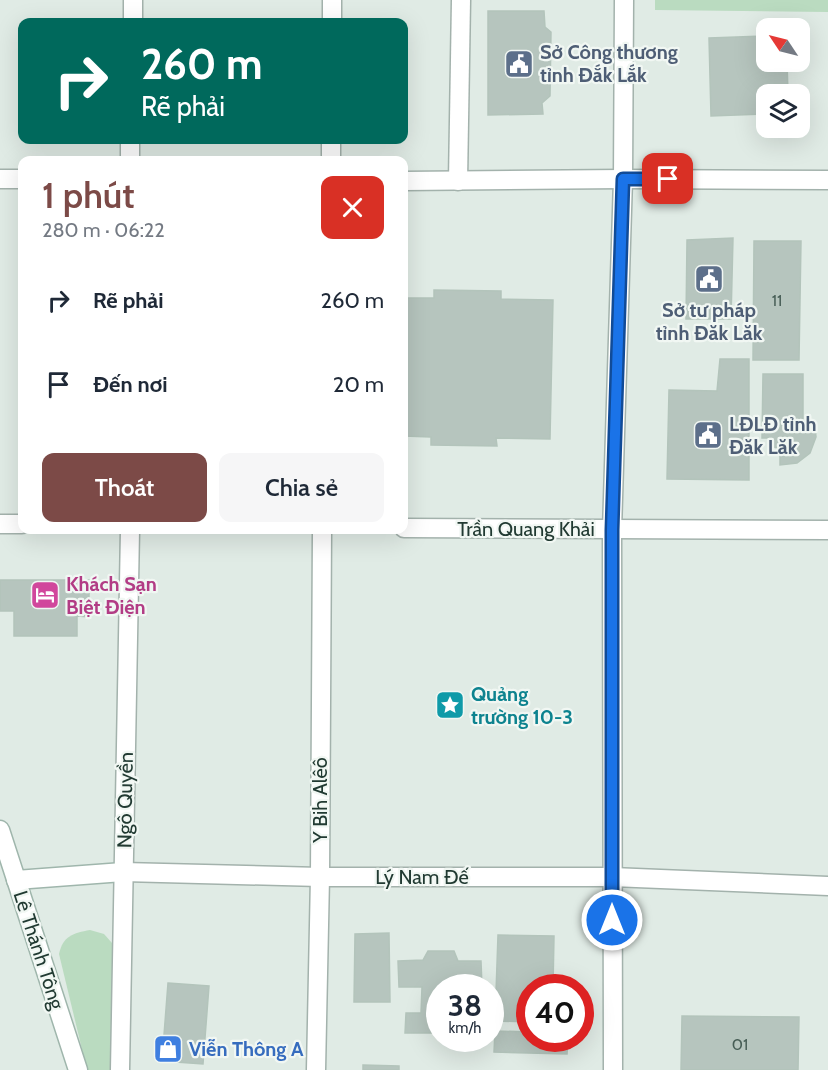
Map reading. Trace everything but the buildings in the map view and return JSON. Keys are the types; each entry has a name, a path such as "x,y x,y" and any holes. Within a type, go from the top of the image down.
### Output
{"street":[{"path":"133,0 133,18"},
{"path":"332,0 332,18"},
{"path":"458,181 461,0"},
{"path":"613,1070 612,530 623,179 624,0"},
{"path":"0,179 18,179"},
{"path":"408,182 623,179 828,180"},
{"path":"0,524 18,524"},
{"name":"Trần Quang Khải","path":"408,528 828,530"},
{"name":"Ngô Quyền","path":"120,1070 130,534"},
{"name":"Y Bih Alêô","path":"316,1070 320,877 322,534"},
{"name":"Lê Thánh Tông","path":"0,831 78,1070"},
{"name":"Lý Nam Đế","path":"16,880 123,872 320,877 612,877 828,886"}],"green space":[{"path":"655,0 828,0 828,12 655,10"},
{"path":"90,930 104,934 112,943 113,1070 87,1070 59,954 66,939 79,932"}],"place":[{"name":"Sở Công thương tỉnh Đắk Lắk","path":"519,64"},
{"name":"Sở tư pháp tỉnh Đăk Lăk","path":"709,279"},
{"name":"LĐLĐ tỉnh Đăk Lăk","path":"708,435"},
{"name":"Khách Sạn Biệt Điện","path":"45,595"},
{"name":"Quảng trường 10-3","path":"450,705"},
{"name":"Viễn Thông A","path":"168,1049"}],"route":[{"path":"612,920 612,530 623,179 668,179"}]}
